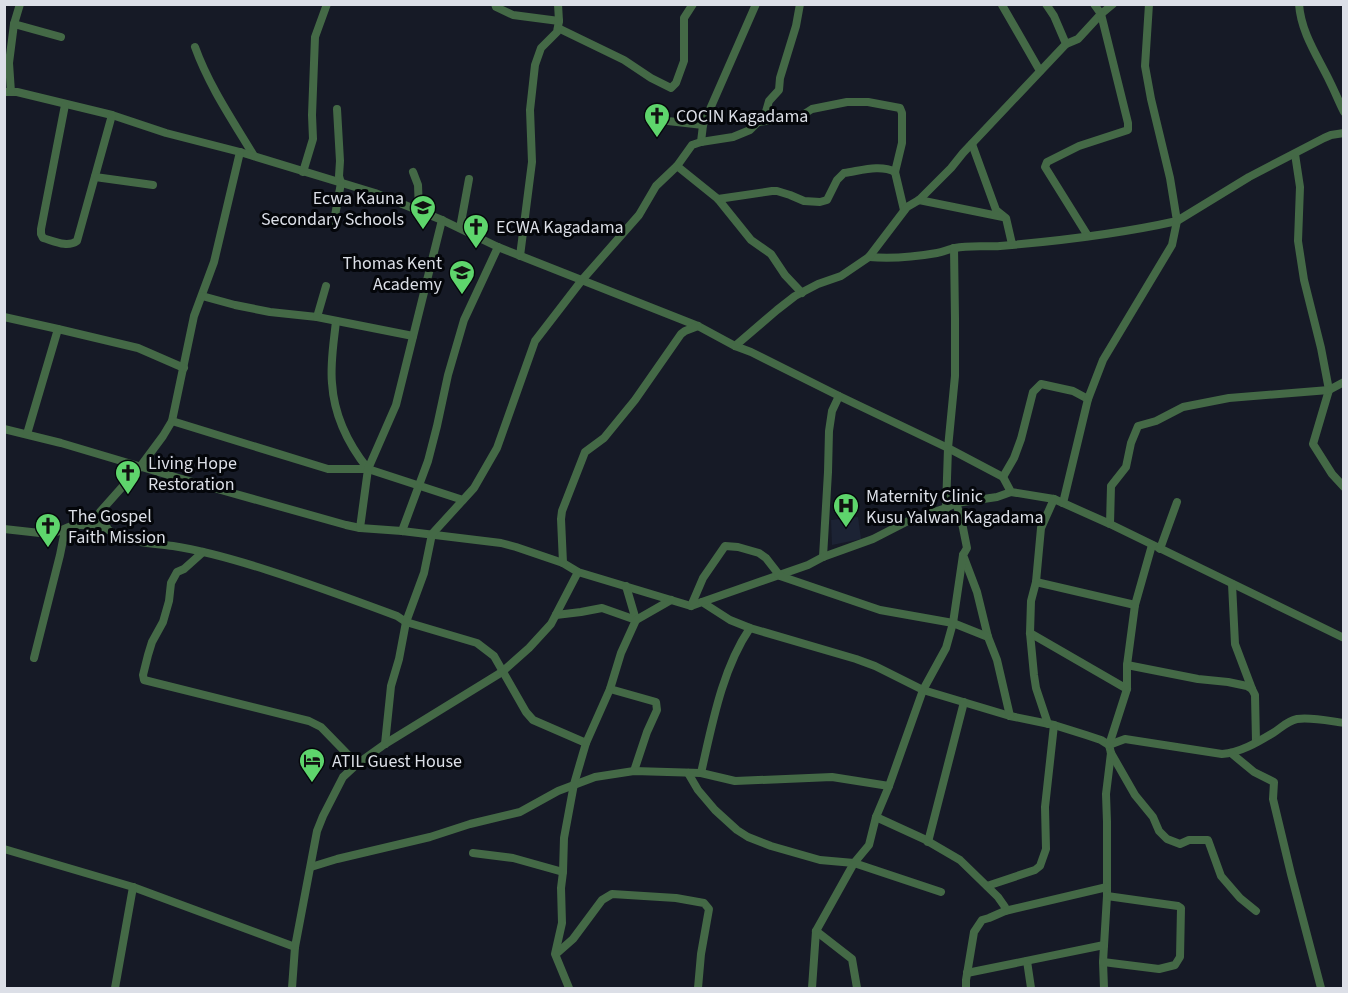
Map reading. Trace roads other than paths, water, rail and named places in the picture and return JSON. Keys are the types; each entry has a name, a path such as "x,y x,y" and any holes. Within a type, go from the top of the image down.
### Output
{"street":[{"path":"20,4 14,24 8,92 112,115 166,133 254,156 375,193 442,220 498,247 698,326 1003,477 1011,492"},
{"path":"303,172 313,139 315,37 327,4"},
{"path":"495,4 496,8 513,15 559,25 671,88 676,83 684,61 684,18 693,4"},
{"path":"520,256 532,162 530,110 535,65 541,48 557,32 558,4"},
{"path":"701,142 703,125 756,4"},
{"path":"385,744 391,686 406,622 424,573 432,534 474,488 497,447 535,341 582,280 639,214 656,186 677,166 692,145 733,137 750,130 765,115 769,101 779,90 780,78 796,26 800,4"},
{"path":"1046,4 1066,44"},
{"path":"1088,236 1045,167 1047,162 1079,146 1128,130 1101,14 1094,4"},
{"path":"735,346 777,310 802,293 818,284 842,276 869,257 904,210 918,200 951,168 1066,44 1078,39 1113,4"},
{"path":"987,886 1035,870 1043,861 1046,849 1045,807 1051,725 1036,688 1030,633 1031,601 1036,582 1041,528 1059,501 1088,399 1103,360 1172,245 1177,221 1170,178 1145,66 1149,4"},
{"path":"1299,4 1313,51 1344,112"},
{"path":"1002,6 1040,71"},
{"path":"14,24 62,38"},
{"path":"195,47 211,83 254,156"},
{"path":"758,122 801,116 812,109 847,102 868,102 900,108 903,143 895,172 904,210"},
{"path":"65,105 41,234 43,238 67,245 77,242 112,115"},
{"path":"334,221 341,183 338,109"},
{"path":"655,116 668,121 703,125"},
{"path":"869,257 912,257 954,248 1088,236 1147,228 1177,221 1249,177 1324,138 1344,134"},
{"path":"972,144 996,210 1006,218 1012,244"},
{"path":"240,152 218,247 194,316 172,421 163,436 98,518 115,534 127,539 229,558 328,590 398,616 406,622 477,643 494,656 532,720 586,743"},
{"path":"1295,154 1300,187 1298,241 1304,280 1329,390 1313,444 1332,474 1344,487"},
{"path":"677,166 718,199 751,240 771,254 785,275 802,293"},
{"path":"718,199 772,191 804,201 820,202 827,200 837,180 844,173 880,168 888,168 895,172"},
{"path":"413,172 418,185 419,211"},
{"path":"95,177 153,186"},
{"path":"460,228 469,179"},
{"path":"918,200 1006,218"},
{"path":"360,528 368,469 396,405 442,220"},
{"path":"402,531 428,461 448,375 464,320 498,247"},
{"path":"946,508 948,448 955,376 954,248"},
{"path":"317,317 326,286"},
{"path":"202,296 270,312 317,317 412,336"},
{"path":"4,318 58,328 138,348 184,368"},
{"path":"336,321 332,381 335,407 354,452 368,469"},
{"path":"563,563 562,511 585,452 604,438 635,400 681,334 698,326"},
{"path":"27,434 58,328"},
{"path":"1110,524 1111,486 1126,467 1131,443 1138,426 1156,421 1184,407 1229,398 1329,390 1343,383"},
{"path":"1003,477 1018,448 1033,392 1041,384 1073,391 1088,399"},
{"path":"823,557 829,431 832,411 839,396"},
{"path":"172,421 328,469 368,469 462,500"},
{"path":"4,429 360,528 432,534 516,547 563,563 578,572 691,606 780,576 873,539 910,520 956,503 997,497 1011,492 1059,501 1344,638"},
{"path":"1104,988 1103,962 1107,892 1106,794 1110,749 1127,689 1127,665 1135,605 1156,547 1177,502"},
{"path":"812,988 816,931 854,862 869,844 876,817 923,690 946,648 953,623 963,555 967,548 956,503"},
{"path":"4,529 49,534 81,525 107,528"},
{"path":"34,658 65,530"},
{"path":"691,606 703,578 725,546 738,547 759,553 780,576 880,610 953,623 988,637"},
{"path":"203,552 184,569 177,572 171,583 169,601 163,622 152,642 143,675 144,680 309,720 321,727 357,764"},
{"path":"963,555 977,592 988,637 997,660 1010,716"},
{"path":"292,988 295,947 317,831 344,777 357,764 385,744 503,671 551,624 578,572"},
{"path":"1036,582 1135,605"},
{"path":"1232,584 1235,644 1255,695 1256,742"},
{"path":"626,586 636,620"},
{"path":"569,988 555,954 562,923 561,888 564,838 574,784 586,743 610,689 621,653 636,620 671,600"},
{"path":"702,602 730,620 750,628 856,659 923,690 1101,740 1110,749 1135,795 1159,831 1167,839 1180,844 1189,840 1208,840 1221,876 1240,898 1256,911"},
{"path":"556,615 602,608 636,620"},
{"path":"701,773 714,716 730,666 738,645 750,628"},
{"path":"1030,633 1127,689"},
{"path":"1127,665 1198,680 1228,682 1252,689"},
{"path":"610,689 656,702 657,710 634,771"},
{"path":"928,842 964,702"},
{"path":"1110,749 1125,739 1222,754 1231,753 1256,742 1297,719 1344,723"},
{"path":"1231,753 1254,772 1274,782 1273,800 1321,988"},
{"path":"311,867 520,812 574,784 595,777 634,771 701,773 735,781 832,777 889,786"},
{"path":"688,773 698,790 715,810 742,834 771,846 820,860 854,862 941,892"},
{"path":"876,817 960,860 1003,904 1005,911"},
{"path":"4,849 134,887 295,947"},
{"path":"473,854 513,858 563,872"},
{"path":"115,988 134,887"},
{"path":"966,988 974,932 978,924 982,920 1005,911 1107,892 1181,908 1180,957 1176,965 1159,969 1103,962"},
{"path":"555,954 573,939 602,900 612,894 676,898 704,903 709,909 698,988"},
{"path":"816,931 852,959 857,988"},
{"path":"967,973 1104,945"},
{"path":"1027,961 1031,988"}],"place":[{"name":"COCIN Kagadama","path":"657,139"},
{"name":"Ecwa Kauna Secondary Schools","path":"423,231"},
{"name":"ECWA Kagadama","path":"476,250"},
{"name":"Thomas Kent Academy","path":"462,296"},
{"name":"Living Hope Restoration","path":"128,496"},
{"name":"Maternity Clinic Kusu Yalwan Kagadama","path":"846,529"},
{"name":"The Gospel Faith Mission","path":"48,549"},
{"name":"ATIL Guest House","path":"312,784"}]}
